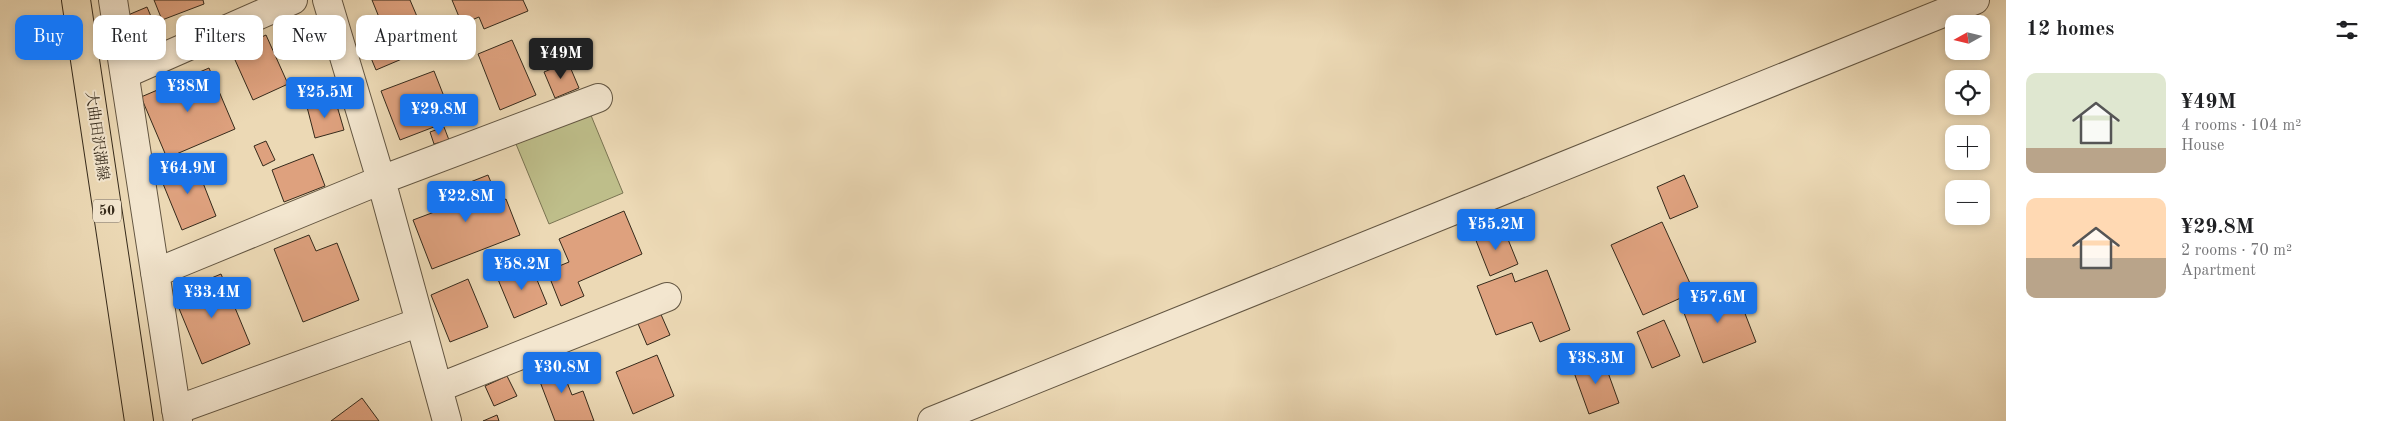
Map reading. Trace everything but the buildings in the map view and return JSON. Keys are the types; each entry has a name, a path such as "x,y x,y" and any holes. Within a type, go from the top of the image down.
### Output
{"main road":[{"name":"大曲田沢湖線","path":"76,0 139,421"}],"street":[{"path":"113,0 177,416 420,322"},
{"path":"125,74 293,0"},
{"path":"327,0 381,180 447,421"},
{"path":"932,421 1975,0"},
{"path":"155,273 381,180 598,98"},
{"path":"438,388 667,297"}],"green space":[{"path":"590,113 623,193 549,224 516,144"}]}
